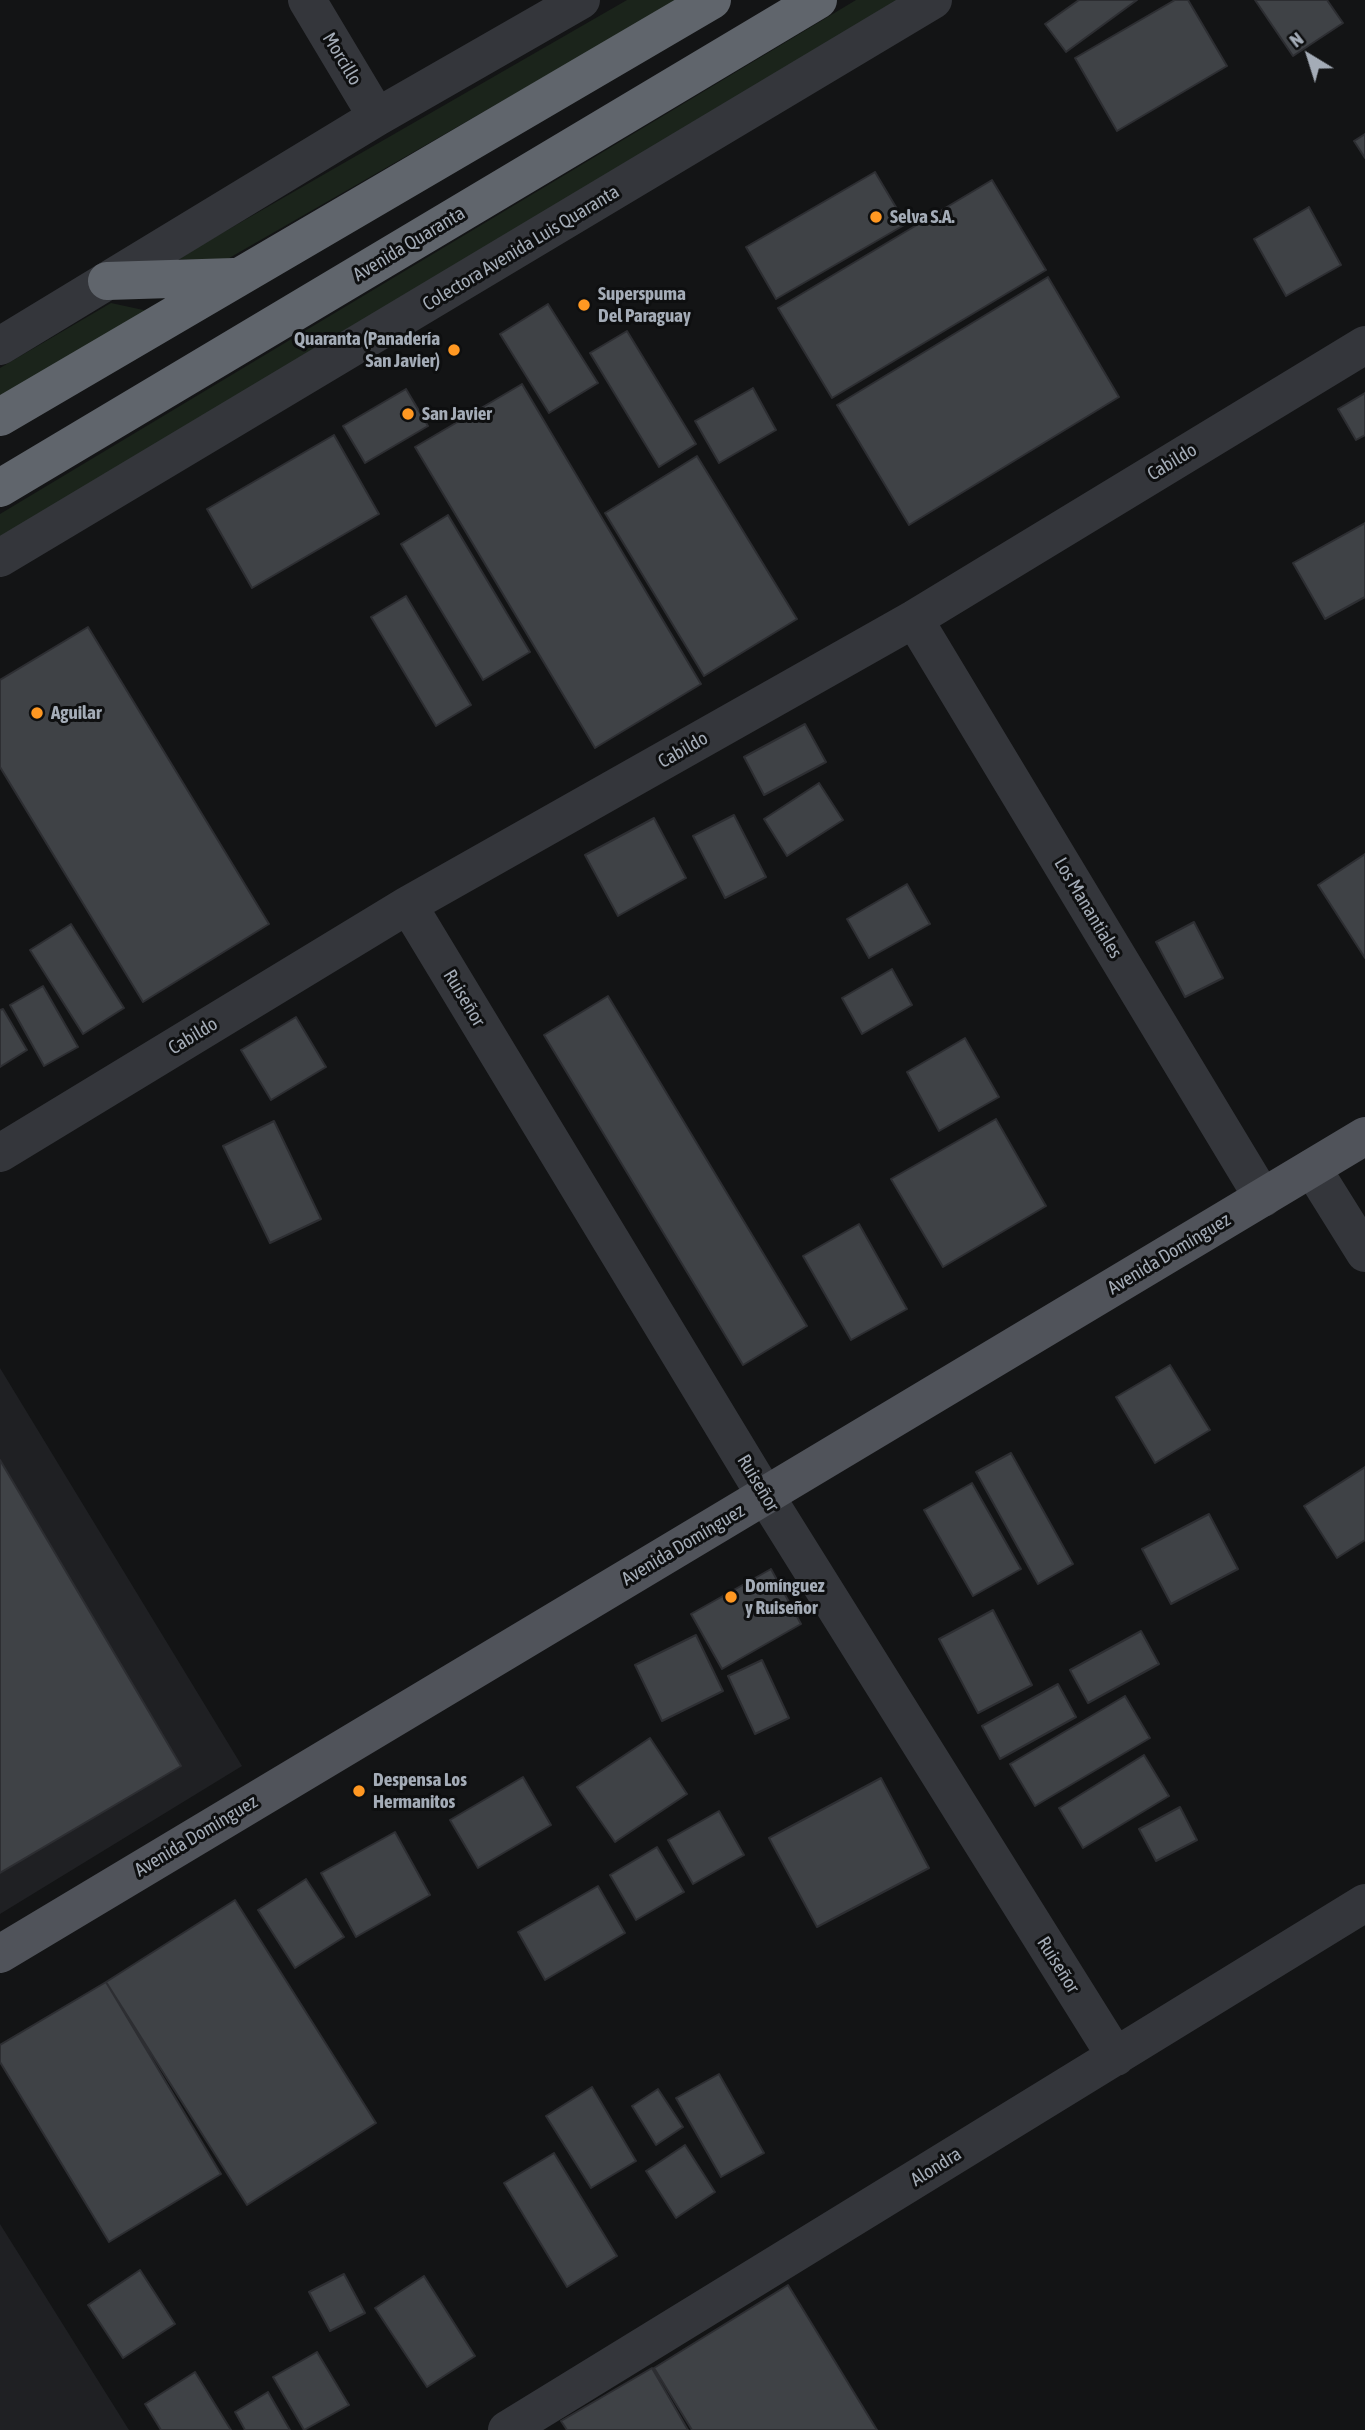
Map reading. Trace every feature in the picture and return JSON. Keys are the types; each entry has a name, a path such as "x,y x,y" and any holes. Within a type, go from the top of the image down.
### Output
{"highway":[{"path":"0,416 712,0"},
{"name":"Avenida Quaranta","path":"0,488 818,0"},
{"path":"107,281 239,276"}],"main road":[{"name":"Avenida Domínguez","path":"0,1954 1365,1136"}],"street":[{"name":"Morcillo","path":"307,0 377,117"},
{"path":"0,346 377,117 581,0"},
{"name":"Colectora Avenida Luis Quaranta","path":"0,558 933,0"},
{"name":"Cabildo","path":"0,1153 408,905 914,619 1365,345"},
{"name":"Los Manantiales","path":"914,619 1263,1198"},
{"name":"Ruiseñor","path":"408,905 765,1495 1116,2057"},
{"path":"1312,1168 1365,1253"},
{"name":"Alondra","path":"507,2430 1365,1903"}],"shaded area":[{"path":"627,0 678,0 224,261 177,259"},
{"path":"856,0 908,0 0,543 0,514"},
{"path":"111,303 148,311 0,396 0,368"},
{"path":"0,1368 242,1766 0,1914"},
{"path":"0,2224 129,2430 0,2430"}],"building":[{"path":"1079,0 1137,0 1066,52 1045,24"},
{"path":"1175,0 1188,0 1227,66 1117,131 1075,58"},
{"path":"1255,0 1327,0 1343,23 1293,56"},
{"path":"1365,134 1365,158 1354,141"},
{"path":"875,172 906,224 776,299 746,247"},
{"path":"992,180 1046,270 832,398 778,308"},
{"path":"1309,207 1341,265 1286,296 1254,239"},
{"path":"1048,277 1119,397 909,525 837,405"},
{"path":"548,304 598,383 549,413 500,334"},
{"path":"627,331 696,444 659,467 590,353"},
{"path":"522,384 701,684 595,748 415,447"},
{"path":"753,388 776,430 719,463 695,421"},
{"path":"406,389 428,426 365,463 343,426"},
{"path":"1365,393 1365,435 1356,440 1338,409"},
{"path":"334,435 379,514 252,588 207,509"},
{"path":"697,456 797,619 704,676 605,513"},
{"path":"448,515 530,652 483,680 401,544"},
{"path":"1365,523 1365,597 1325,619 1293,563"},
{"path":"406,596 471,705 436,726 371,617"},
{"path":"88,627 269,924 143,1002 0,767 0,680"},
{"path":"805,724 826,762 764,795 744,757"},
{"path":"819,783 843,820 787,856 764,819"},
{"path":"734,815 766,877 725,898 693,836"},
{"path":"654,818 686,878 618,916 585,855"},
{"path":"1365,854 1365,958 1318,885"},
{"path":"907,884 930,924 869,958 847,919"},
{"path":"1194,922 1223,978 1185,997 1156,942"},
{"path":"71,924 124,1008 83,1034 30,950"},
{"path":"892,969 912,1005 862,1034 842,998"},
{"path":"43,986 78,1047 44,1066 10,1005"},
{"path":"608,996 807,1326 743,1365 544,1035"},
{"path":"3,1009 27,1050 0,1067 0,1010"},
{"path":"296,1017 326,1067 271,1100 241,1050"},
{"path":"965,1038 999,1097 939,1131 907,1072"},
{"path":"996,1119 1046,1206 943,1267 891,1179"},
{"path":"274,1121 321,1219 270,1243 223,1146"},
{"path":"859,1224 907,1309 851,1340 803,1256"},
{"path":"1170,1365 1210,1430 1155,1463 1116,1397"},
{"path":"1011,1453 1073,1564 1038,1584 976,1472"},
{"path":"0,1460 181,1766 0,1873"},
{"path":"1365,1467 1365,1540 1337,1558 1304,1506"},
{"path":"972,1483 1021,1569 973,1596 924,1510"},
{"path":"1209,1514 1238,1569 1171,1604 1142,1549"},
{"path":"771,1569 801,1624 722,1669 691,1614"},
{"path":"993,1610 1032,1685 978,1713 939,1639"},
{"path":"1141,1631 1159,1664 1088,1703 1070,1670"},
{"path":"696,1635 723,1691 662,1721 635,1665"},
{"path":"762,1660 789,1718 755,1734 728,1676"},
{"path":"1058,1684 1076,1717 1000,1759 982,1726"},
{"path":"1125,1696 1150,1738 1035,1806 1010,1764"},
{"path":"650,1738 687,1794 615,1842 577,1787"},
{"path":"1144,1755 1169,1796 1083,1848 1059,1808"},
{"path":"523,1777 551,1825 478,1868 450,1820"},
{"path":"881,1778 929,1868 817,1927 769,1838"},
{"path":"1180,1807 1197,1840 1156,1861 1139,1829"},
{"path":"719,1811 744,1855 693,1884 668,1840"},
{"path":"395,1832 430,1895 356,1937 321,1873"},
{"path":"657,1847 684,1892 636,1920 610,1875"},
{"path":"306,1879 344,1937 295,1968 258,1910"},
{"path":"598,1886 625,1933 545,1980 518,1932"},
{"path":"235,1900 376,2123 247,2205 106,1982"},
{"path":"106,1982 221,2174 109,2242 0,2062 0,2045"},
{"path":"719,2074 764,2153 721,2177 676,2098"},
{"path":"592,2087 636,2161 591,2188 546,2116"},
{"path":"658,2089 683,2127 656,2145 632,2106"},
{"path":"685,2145 715,2192 676,2218 646,2171"},
{"path":"554,2153 617,2256 567,2287 504,2183"},
{"path":"140,2270 175,2324 123,2358 88,2305"},
{"path":"344,2274 365,2313 330,2331 309,2292"},
{"path":"424,2276 475,2356 427,2387 375,2308"},
{"path":"788,2285 877,2430 692,2430 654,2368"},
{"path":"317,2352 349,2405 304,2430 273,2377"},
{"path":"652,2368 688,2430 567,2430 561,2421"},
{"path":"195,2372 231,2430 161,2430 145,2404"},
{"path":"268,2392 290,2430 245,2430 235,2412"}],"place":[{"name":"Selva S.A.","path":"876,217"},
{"name":"Superspuma Del Paraguay","path":"584,305"},
{"name":"Quaranta (Panadería San Javier)","path":"454,350"},
{"name":"San Javier","path":"408,414"},
{"name":"Aguilar","path":"37,713"},
{"name":"Domínguez y Ruiseñor","path":"731,1597"},
{"name":"Despensa Los Hermanitos","path":"359,1791"}]}
